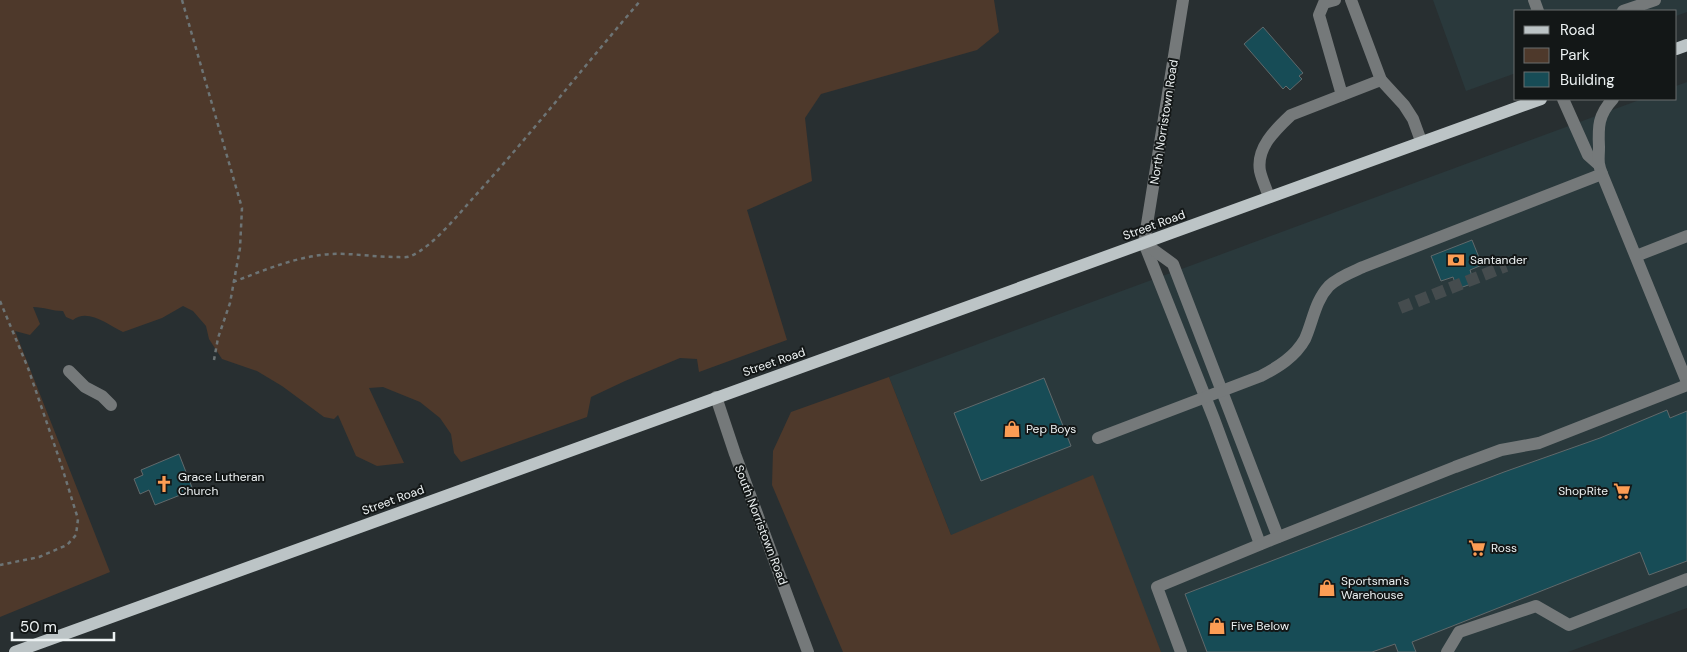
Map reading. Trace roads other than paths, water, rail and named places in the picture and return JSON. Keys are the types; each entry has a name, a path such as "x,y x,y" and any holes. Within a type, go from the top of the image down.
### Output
{"main road":[{"name":"Street Road","path":"15,652 716,397 946,316 1421,141 1539,100"}],"street":[{"name":"North Norristown Road","path":"1144,243 1183,0"},
{"path":"1335,0 1324,3 1320,15 1342,95"},
{"path":"1351,0 1381,80 1404,105 1413,120 1421,141"},
{"path":"1627,10 1656,0"},
{"path":"1269,197 1260,171 1260,156 1272,134 1290,115 1381,80"},
{"path":"1181,652 1157,588 1260,544 1461,465 1501,450 1539,443 1687,384 1600,168 1588,155 1563,100"},
{"path":"1600,168 1599,127 1602,116 1612,100"},
{"path":"1098,438 1204,396 1261,376 1280,366 1305,338 1320,298 1329,286 1339,278 1600,168"},
{"path":"1636,256 1687,236"},
{"path":"1144,243 1173,264 1278,537"},
{"path":"1144,243 1260,544"},
{"path":"69,371 85,387 102,396 111,404"},
{"name":"South Norristown Road","path":"716,397 808,652"},
{"path":"1447,652 1459,632 1536,606 1569,624 1687,579"},
{"path":"40,652 50,639"}],"tunnel":[{"path":"1400,308 1506,266"}],"place":[{"name":"Santander","path":"1456,260"},
{"name":"Pep Boys","path":"1012,429"},
{"name":"Grace Lutheran Church","path":"164,484"},
{"name":"ShopRite","path":"1622,491"},
{"name":"Ross","path":"1477,548"},
{"name":"Sportsman's Warehouse","path":"1327,588"},
{"name":"Five Below","path":"1217,626"}]}
